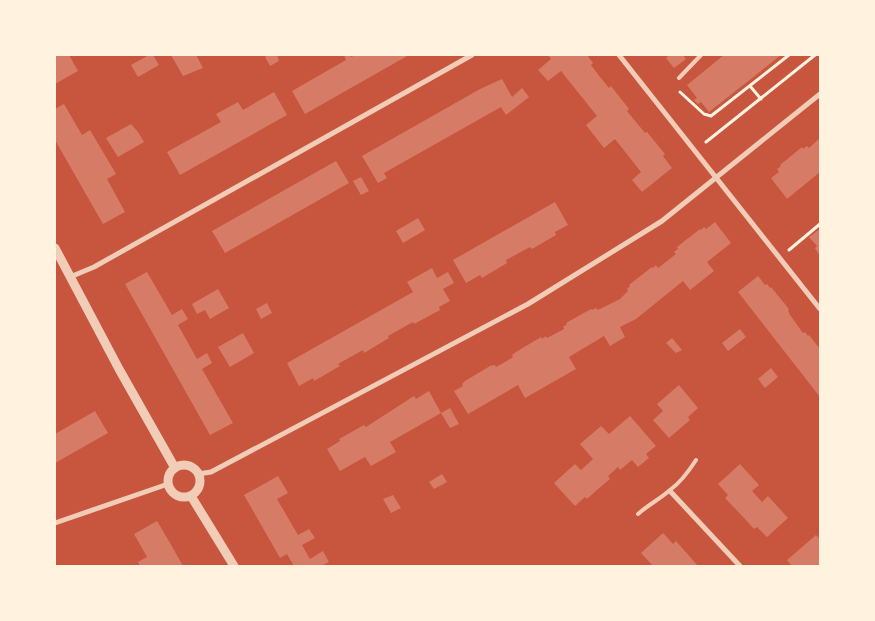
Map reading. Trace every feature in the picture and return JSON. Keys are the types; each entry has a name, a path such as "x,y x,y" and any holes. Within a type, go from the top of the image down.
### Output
{"street":[{"path":"70,277 94,267 472,55"},
{"path":"619,55 697,151 716,178 820,309"},
{"path":"198,474 211,472 528,304 662,221 820,94"},
{"path":"55,248 147,421 175,468"},
{"path":"181,465 188,465 198,474 200,486 191,496 177,496 171,491 168,484 169,475 175,468 181,465"},
{"path":"55,523 168,484"},
{"path":"670,491 740,566"},
{"path":"191,496 234,566"}],"lane":[{"path":"679,78 701,55"},
{"path":"638,514 650,503 670,491 683,478 696,460"}],"path":[{"path":"679,78 679,91 704,114 711,116 789,55"},
{"path":"697,151 715,134 815,55"},
{"path":"750,86 761,99"},
{"path":"780,259 820,224"}],"building":[{"path":"55,55 69,55 78,71 55,84"},
{"path":"149,55 153,55 159,65 138,77 131,65"},
{"path":"171,55 196,55 203,68 183,76"},
{"path":"277,55 279,61 270,66 265,57"},
{"path":"344,55 350,55 351,57 356,55 409,55 305,114 292,91 346,60"},
{"path":"548,55 587,55 593,63 591,65 600,77 609,88 611,86 629,109 627,111 665,154 663,156 672,168 642,192 632,180 641,172 615,139 604,148 586,125 597,116 561,71 548,81 538,70 551,59"},
{"path":"669,55 683,55 686,59 674,68 666,58"},
{"path":"724,55 781,55 709,112 701,102 698,104 694,100 697,98 687,85"},
{"path":"502,79 512,97 522,88 529,97 506,115 501,107 384,173 387,178 378,183 362,156 480,89"},
{"path":"274,92 287,115 180,175 167,152 221,122 216,114 238,102 243,110"},
{"path":"64,104 82,135 90,130 116,174 107,179 125,212 103,224 55,140 55,109"},
{"path":"131,124 144,142 118,157 106,138"},
{"path":"820,138 820,172 787,199 771,178 779,172 777,169 780,165 802,147 803,149 807,146 809,148"},
{"path":"336,161 349,183 225,253 212,231"},
{"path":"361,177 369,191 361,195 353,181"},
{"path":"555,202 568,225 555,232 556,235 532,249 530,247 506,260 507,263 482,278 480,275 466,283 453,260"},
{"path":"418,218 425,230 403,243 396,231"},
{"path":"715,222 731,243 707,262 714,271 690,290 683,281 636,319 620,327 625,337 610,346 604,336 569,357 576,369 525,398 518,385 468,414 454,391 463,386 462,384 465,381 490,366 495,365 496,367 505,362 513,357 512,355 516,352 541,337 542,339 546,336 547,338 564,329 563,327 566,323 591,309 596,308 598,310 620,299 628,291 629,285 652,267 656,265 658,268 676,254 674,252 678,249 677,247 700,229 704,227 706,229"},
{"path":"820,229 820,256 815,248 817,246 809,237"},
{"path":"432,268 437,278 448,272 454,283 443,289 450,301 439,307 440,310 388,336 389,338 364,353 363,350 338,364 340,366 314,381 313,378 299,386 287,363 413,292 407,282"},
{"path":"147,272 172,315 182,309 188,319 178,325 197,359 207,353 212,363 202,369 233,423 210,435 125,284"},
{"path":"758,276 765,285 767,284 771,287 789,309 790,315 803,333 805,332 809,335 820,349 820,397 738,292"},
{"path":"218,289 229,308 210,319 205,310 197,314 192,304"},
{"path":"267,303 272,313 261,319 256,309"},
{"path":"740,329 746,337 728,351 722,343"},
{"path":"243,333 254,353 230,367 218,347"},
{"path":"672,338 682,350 676,353 666,343"},
{"path":"771,368 778,377 765,388 758,379"},
{"path":"679,385 698,408 688,417 690,420 669,438 653,420 663,411 657,404"},
{"path":"429,391 441,413 390,442 396,452 371,466 365,457 340,471 327,449 340,441 339,439 364,425 366,427 414,396 416,399"},
{"path":"450,408 459,424 450,428 441,413"},
{"path":"95,411 108,433 55,463 55,434"},
{"path":"630,416 656,446 646,454 649,458 638,467 632,460 620,470 618,467 608,476 610,479 587,499 585,497 575,506 554,483 575,464 581,470 593,459 580,444 601,426 609,434"},
{"path":"740,464 759,485 752,491 762,502 768,496 788,518 767,537 757,527 754,529 725,498 728,495 718,484"},
{"path":"442,474 447,482 434,489 429,482"},
{"path":"278,476 288,493 277,499 298,535 309,529 315,538 302,545 310,559 323,551 329,562 321,566 294,566 287,554 280,558 244,495"},
{"path":"393,495 401,508 391,513 383,499"},
{"path":"157,521 183,566 140,566 138,562 147,557 134,534"},
{"path":"663,533 673,544 676,541 698,566 653,566 641,553"},
{"path":"816,535 820,539 820,566 792,566 787,560"}]}
